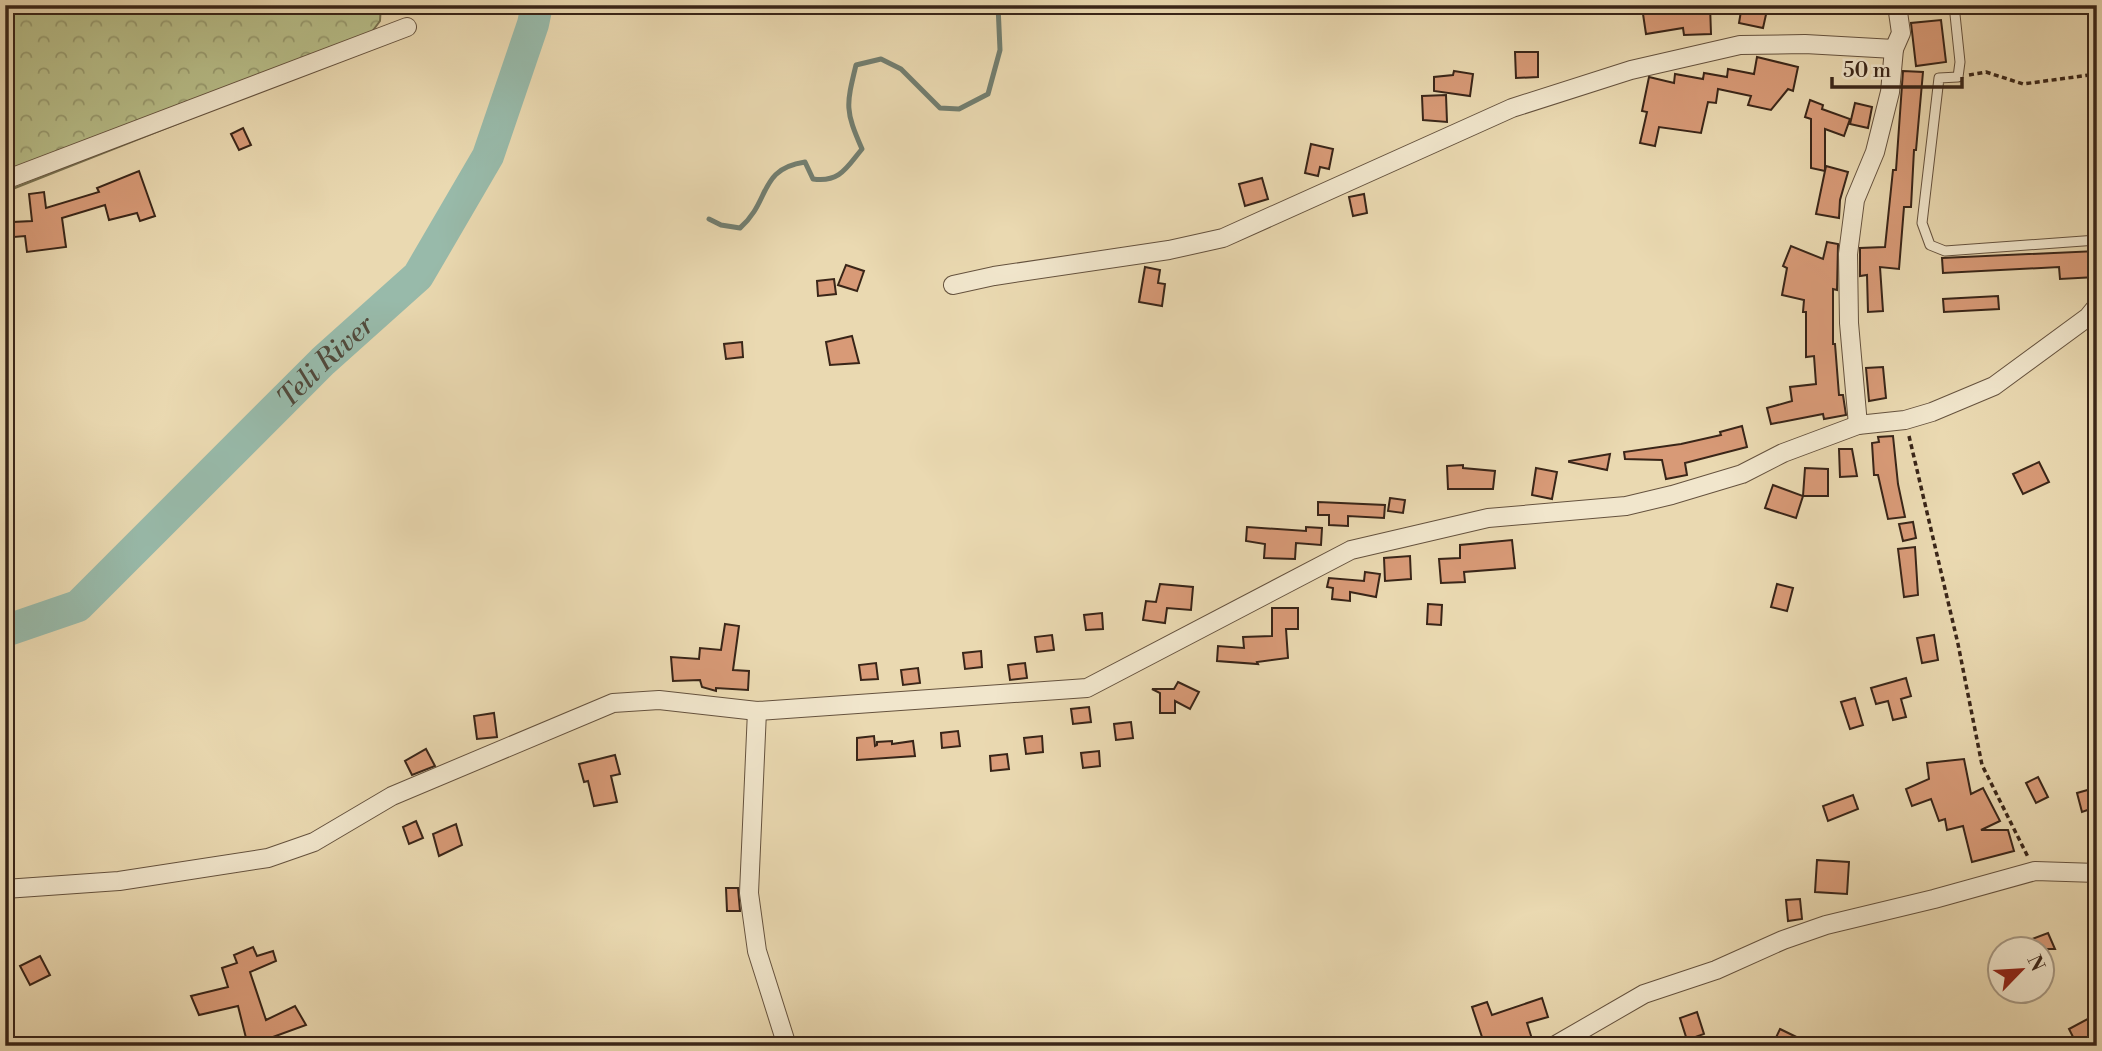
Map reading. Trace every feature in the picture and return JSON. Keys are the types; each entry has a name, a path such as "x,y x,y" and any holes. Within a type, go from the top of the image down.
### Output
{"street":[{"path":"1858,425 1849,323 1849,254 1855,200 1875,152 1890,92 1894,49 1901,33 1897,5"},
{"path":"5,180 407,27"},
{"path":"953,285 1169,250 1223,238 1512,108 1631,70 1740,45 1805,44 1894,49"},
{"path":"5,889 120,881 268,858 314,842 392,796 613,703 659,701 757,710 1087,688 1351,550 1488,518 1626,506 1742,474 1783,453 1858,425 1906,420 1932,412 1994,386 2088,317 2097,306"},
{"path":"757,710 749,893 757,951 787,1046"},
{"path":"1554,1046 1644,994 1716,970 1783,940 1826,925 2035,871 2097,873"}],"lane":[{"path":"1954,5 1960,62 1958,78 1939,78 1922,223 1930,245 1945,251 2097,240"}],"path":[{"path":"1958,78 1986,72 2022,83 2097,74"},
{"path":"1906,420 1958,644 1982,765 2035,871"}],"green space":[{"path":"5,5 381,5 380,21 356,53 5,192"}],"building":[{"path":"1690,5 1710,5 1711,34 1684,35 1683,28 1646,34 1643,14"},
{"path":"1742,5 1767,10 1763,28 1739,23"},
{"path":"1941,20 1946,62 1916,66 1911,23"},
{"path":"1515,52 1538,52 1538,77 1516,78"},
{"path":"1757,57 1798,67 1793,91 1788,89 1771,110 1748,105 1751,96 1718,89 1716,103 1708,102 1701,133 1659,127 1655,146 1640,143 1647,112 1642,111 1649,77 1674,83 1675,74 1703,79 1704,73 1727,77 1728,69 1754,74"},
{"path":"1454,71 1473,74 1470,96 1434,91 1434,77 1453,75"},
{"path":"1903,71 1923,72 1911,207 1904,207 1899,269 1880,267 1883,311 1868,312 1867,275 1860,276 1860,248 1885,247 1893,170 1896,170"},
{"path":"1446,95 1447,122 1423,120 1422,96"},
{"path":"1810,100 1823,105 1822,109 1850,119 1844,136 1825,129 1825,171 1811,168 1811,119 1805,117"},
{"path":"1855,103 1872,107 1868,128 1850,124"},
{"path":"243,128 251,145 239,150 231,134"},
{"path":"1311,144 1333,149 1329,169 1320,167 1318,176 1305,173"},
{"path":"1826,166 1848,172 1840,200 1839,218 1816,214"},
{"path":"139,171 155,216 140,221 137,213 109,220 105,205 62,218 66,247 27,252 25,236 14,237 13,222 32,221 29,194 44,192 46,208 99,192 97,188"},
{"path":"1262,178 1268,199 1245,206 1239,184"},
{"path":"1364,194 1367,213 1353,216 1349,197"},
{"path":"1827,242 1838,244 1837,290 1833,289 1833,344 1839,395 1843,395 1846,415 1824,419 1823,414 1771,424 1767,408 1792,401 1790,387 1816,384 1814,356 1806,357 1804,300 1782,295 1787,268 1783,266 1791,246 1823,259"},
{"path":"2097,251 2096,277 2060,279 2059,267 1943,273 1942,258"},
{"path":"846,265 864,271 857,291 838,285"},
{"path":"1145,267 1160,270 1158,283 1165,284 1162,306 1139,302"},
{"path":"834,279 836,294 818,296 817,281"},
{"path":"1998,296 1999,309 1944,312 1943,299"},
{"path":"852,336 859,363 830,365 826,342"},
{"path":"742,342 743,357 726,359 724,344"},
{"path":"1883,367 1886,398 1869,401 1866,368"},
{"path":"1742,426 1747,447 1685,463 1687,475 1666,479 1662,460 1625,459 1624,452 1681,444 1721,435 1720,432"},
{"path":"1893,436 1905,517 1888,519 1878,475 1874,475 1872,443 1879,442 1878,437"},
{"path":"1839,449 1852,449 1857,476 1840,477"},
{"path":"1610,454 1607,470 1569,462 1569,461"},
{"path":"2039,462 2049,482 2023,494 2013,474"},
{"path":"1463,465 1463,468 1495,471 1493,489 1448,489 1447,466"},
{"path":"1536,468 1557,472 1552,499 1532,495"},
{"path":"1805,468 1828,469 1828,496 1803,496"},
{"path":"1773,485 1803,496 1796,518 1765,508"},
{"path":"1390,498 1405,500 1403,513 1388,511"},
{"path":"1318,502 1385,505 1384,518 1348,516 1348,526 1329,525 1329,515 1318,515"},
{"path":"1913,522 1916,538 1903,541 1899,524"},
{"path":"1247,527 1306,531 1306,527 1322,528 1321,545 1296,543 1295,559 1264,558 1265,544 1246,541"},
{"path":"1512,540 1515,568 1464,572 1465,582 1441,583 1439,559 1460,558 1460,545"},
{"path":"1915,547 1918,595 1904,597 1898,549"},
{"path":"1410,556 1411,579 1385,581 1384,558"},
{"path":"1365,572 1380,574 1376,597 1350,592 1350,601 1332,599 1333,588 1327,587 1329,578 1364,581"},
{"path":"1160,584 1193,587 1191,610 1167,608 1165,623 1143,620 1146,601 1156,602"},
{"path":"1777,584 1793,588 1787,611 1771,607"},
{"path":"1428,604 1442,605 1441,625 1427,624"},
{"path":"1272,608 1298,608 1298,629 1286,629 1288,658 1257,662 1258,664 1217,661 1218,646 1244,648 1243,637 1272,636"},
{"path":"1102,613 1103,629 1086,630 1084,615"},
{"path":"725,624 739,626 733,670 749,671 748,690 716,688 716,691 702,687 700,680 673,681 671,657 699,659 700,648 721,650"},
{"path":"1052,635 1054,650 1037,652 1035,637"},
{"path":"1934,635 1938,660 1922,663 1917,638"},
{"path":"981,651 982,667 965,669 963,653"},
{"path":"876,663 878,679 861,680 859,665"},
{"path":"1025,663 1027,678 1010,680 1008,665"},
{"path":"918,668 920,683 903,685 901,670"},
{"path":"1906,678 1911,696 1901,699 1906,717 1893,720 1888,701 1876,704 1871,688"},
{"path":"1178,682 1199,692 1190,709 1175,701 1175,713 1160,713 1160,693 1152,689 1174,689"},
{"path":"1855,698 1863,725 1850,729 1841,702"},
{"path":"1089,707 1091,722 1073,724 1071,709"},
{"path":"494,713 497,737 477,739 474,716"},
{"path":"1131,722 1133,738 1116,740 1114,724"},
{"path":"958,731 960,746 942,748 941,733"},
{"path":"874,736 875,746 877,742 892,741 892,744 913,741 915,756 857,760 857,738"},
{"path":"1042,736 1043,752 1026,754 1024,738"},
{"path":"426,749 435,766 412,775 405,761"},
{"path":"1099,751 1100,766 1083,768 1081,753"},
{"path":"1007,754 1009,769 991,771 990,756"},
{"path":"615,755 620,774 611,776 617,802 594,806 588,781 584,782 579,764"},
{"path":"1964,759 1971,794 1983,788 2000,821 1981,830 2008,830 2014,851 1972,862 1963,826 1947,830 1945,819 1939,821 1931,799 1912,806 1906,789 1929,779 1927,763"},
{"path":"2038,777 2048,797 2036,803 2026,783"},
{"path":"2091,789 2096,807 2082,812 2077,793"},
{"path":"1853,795 1858,809 1828,821 1823,806"},
{"path":"416,821 423,838 409,844 403,827"},
{"path":"456,824 462,845 439,856 433,834"},
{"path":"1817,860 1849,862 1847,894 1815,892"},
{"path":"726,888 738,888 740,911 727,911"},
{"path":"1800,899 1802,919 1788,921 1786,900"},
{"path":"253,947 257,956 273,951 276,961 250,972 266,1020 295,1006 306,1025 248,1046 238,1006 199,1015 191,996 228,987 222,968 237,963 234,955"},
{"path":"40,956 50,975 30,985 20,966"},
{"path":"1542,998 1548,1017 1527,1023 1533,1042 1520,1046 1485,1046 1472,1007 1487,1002 1492,1015"},
{"path":"1697,1012 1704,1034 1687,1040 1680,1018"},
{"path":"2097,1014 2097,1032 2076,1043 2069,1029"},
{"path":"1780,1029 1815,1046 1772,1046"}],"waterway":[{"name":"Teli River","path":"5,631 78,606 323,361 418,276 488,156 537,5"},
{"name":"Teli River","path":"709,219 721,225 740,228 750,218 772,179 779,171 790,166 805,162 813,179 822,180 836,176 847,167 862,149 852,125 849,108 856,65 881,59 901,69 940,108 959,109 988,94 1000,50 998,5"}]}
